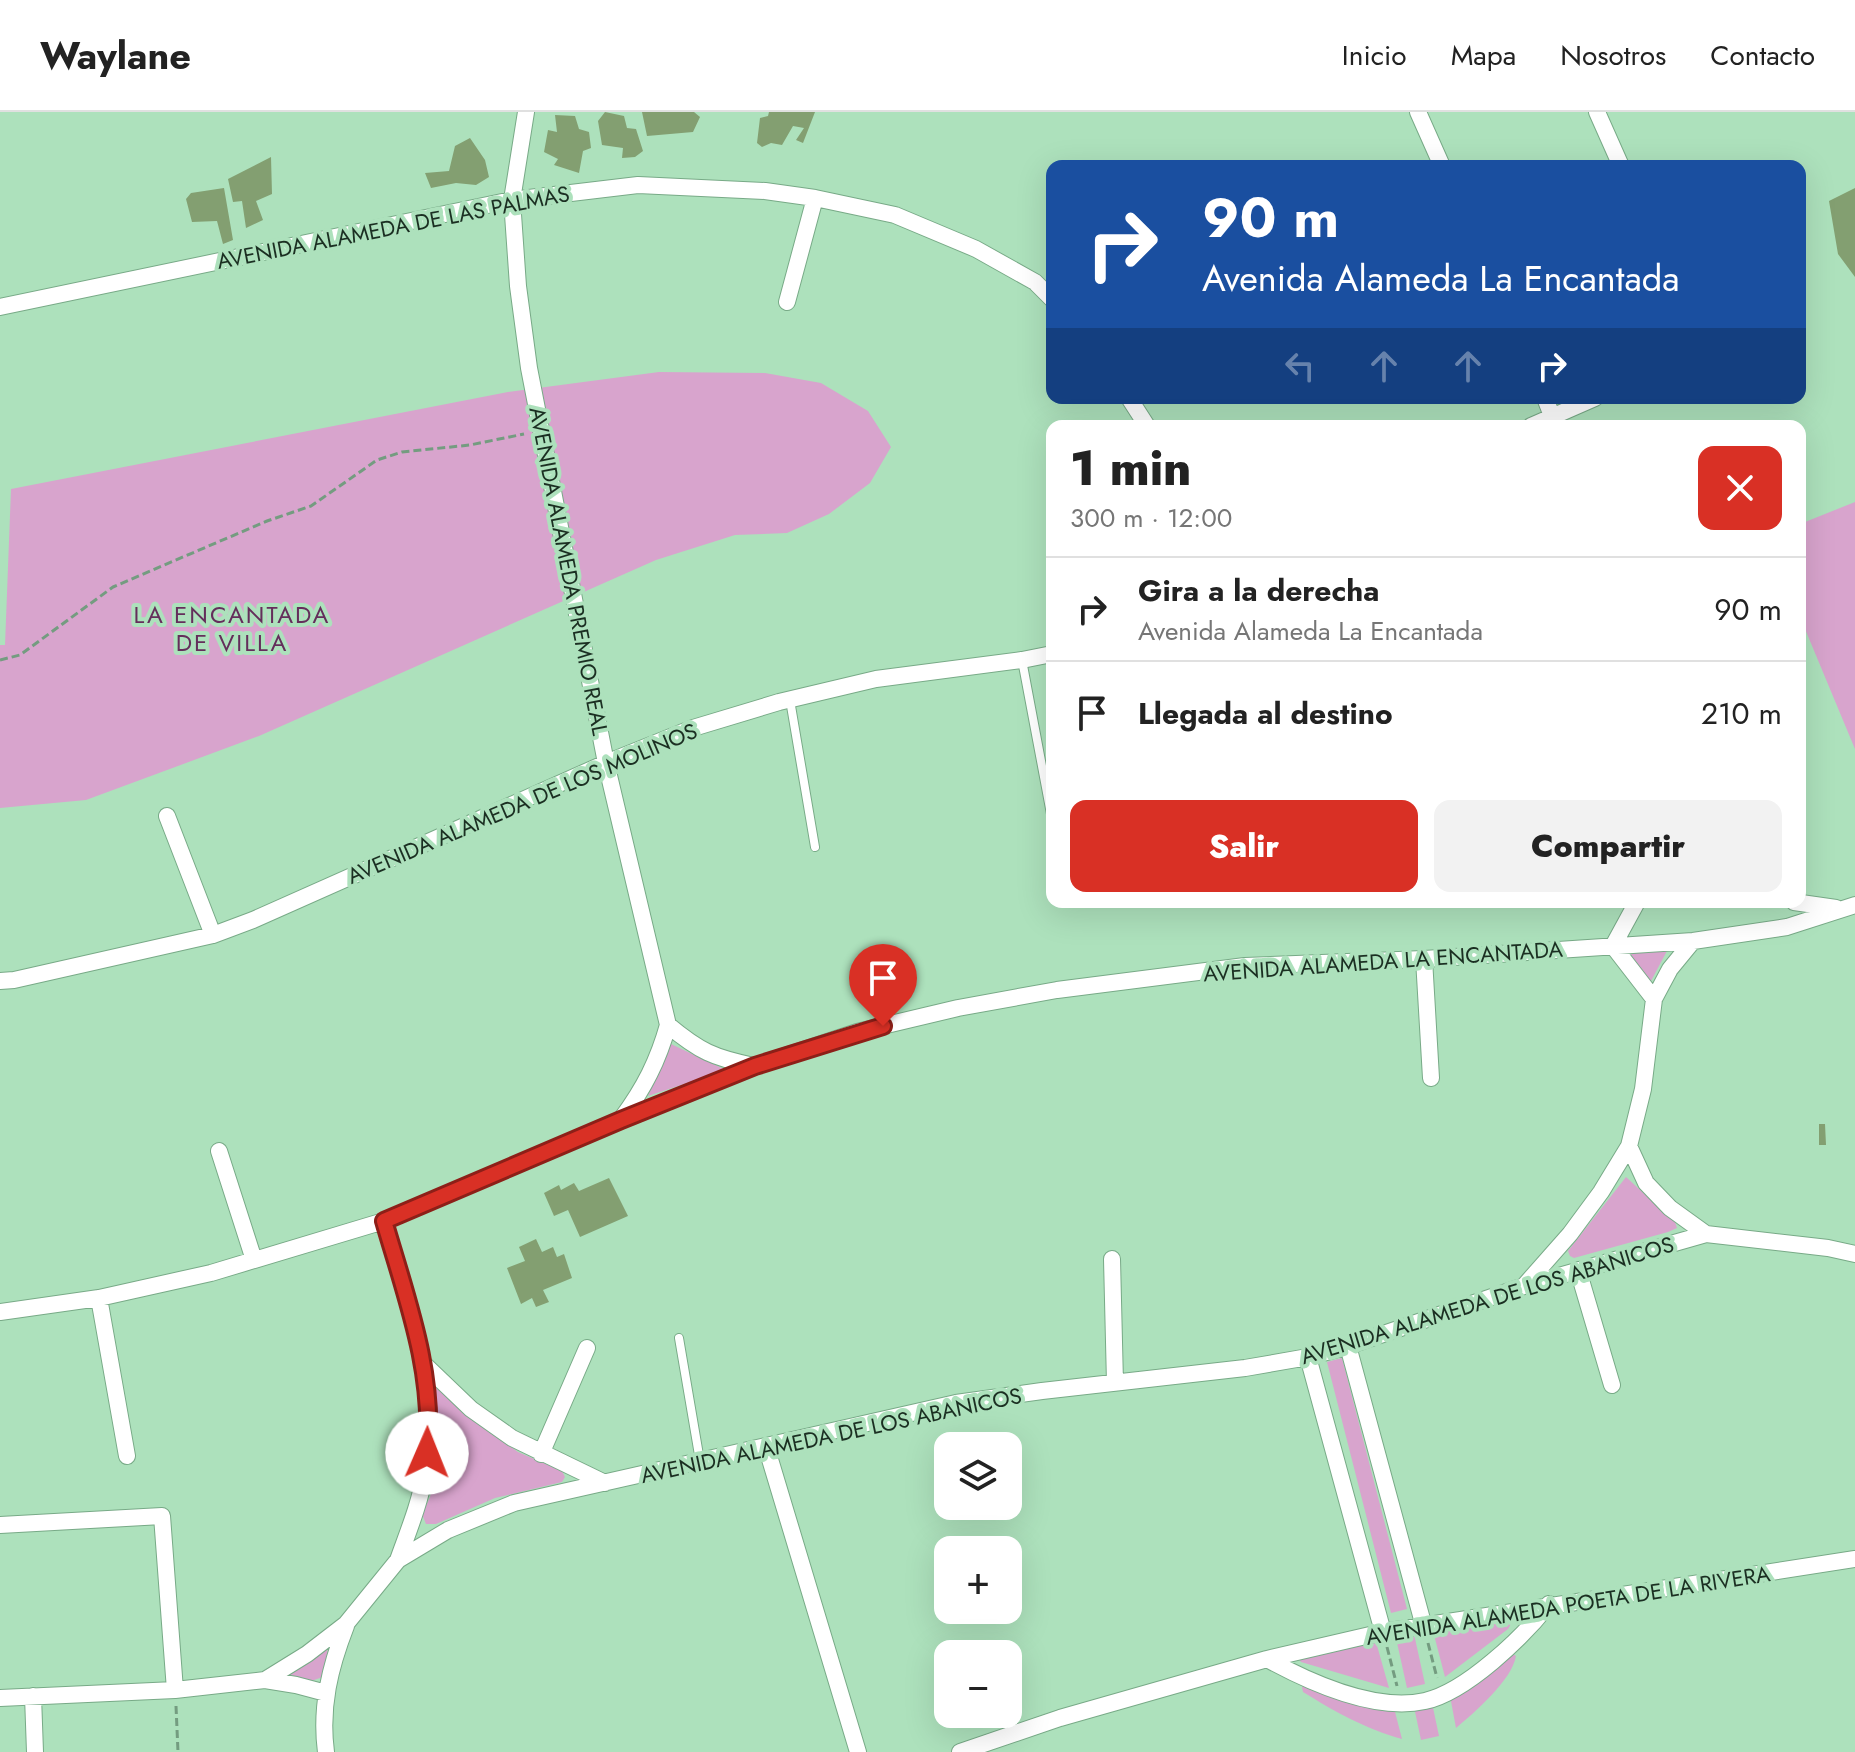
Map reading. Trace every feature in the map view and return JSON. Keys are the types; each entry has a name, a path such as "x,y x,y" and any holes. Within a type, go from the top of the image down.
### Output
{"street":[{"name":"AVENIDA ALAMEDA PREMIO REAL","path":"526,112 512,200 518,286 529,368 606,763 668,1025"},
{"path":"1418,112 1439,160"},
{"path":"1597,112 1618,160"},
{"name":"AVENIDA ALAMEDA DE LAS PALMAS","path":"0,307 512,200 638,185 765,191 895,215 976,249 1035,282 1046,293"},
{"path":"787,302 815,198"},
{"path":"1556,420 1584,404"},
{"name":"AVENIDA ALAMEDA DE LOS MOLINOS","path":"0,981 213,935 693,728 876,679 1046,655"},
{"path":"167,816 213,935"},
{"path":"1806,903 1849,907"},
{"name":"AVENIDA ALAMEDA LA ENCANTADA","path":"0,1312 99,1298 211,1273 384,1221 755,1066 857,1032 958,1008 1057,990 1245,966 1424,959 1693,941 1787,927 1849,907"},
{"path":"1634,908 1613,946 1654,999"},
{"path":"1524,1286 1570,1234 1629,1146 1643,1089 1654,999 1670,969 1693,941"},
{"path":"1424,959 1431,1078"},
{"path":"621,1120 645,1087 659,1058 668,1025 695,1047 721,1060 755,1066"},
{"path":"1629,1146 1646,1183 1670,1208 1706,1234 1855,1254"},
{"path":"219,1151 254,1260"},
{"path":"384,1221 425,1365 429,1433 418,1502 398,1560"},
{"name":"AVENIDA ALAMEDA DE LOS ABANICOS","path":"0,1698 175,1690 265,1680 307,1654 346,1624 398,1560 448,1530 514,1503 956,1403 1245,1368 1308,1357 1524,1286 1706,1234"},
{"path":"1112,1259 1115,1383"},
{"path":"1578,1270 1612,1385"},
{"path":"99,1298 127,1456"},
{"path":"1348,1346 1423,1623"},
{"path":"541,1454 587,1348"},
{"path":"1308,1357 1383,1632"},
{"path":"425,1365 471,1409 512,1438 605,1483"},
{"path":"766,1446 858,1752"},
{"path":"0,1525 162,1516 175,1690"},
{"name":"AVENIDA ALAMEDA POETA DE LA RIVERA","path":"960,1752 1060,1718 1267,1659 1423,1623 1855,1559"},
{"path":"1267,1659 1309,1681 1402,1704 1442,1697 1525,1635 1549,1604"},
{"path":"326,1752 323,1730 326,1693 332,1663 346,1624"},
{"path":"265,1680 326,1693"},
{"path":"33,1696 35,1752"}],"lane":[{"path":"1022,660 1046,787"},
{"path":"790,700 815,847"},
{"path":"679,1338 700,1461"}],"path":[{"path":"0,660 20,655 113,587 267,521 311,506 377,460 402,452 470,445 542,430"},
{"path":"1423,1623 1442,1697"},
{"path":"1383,1632 1402,1704"},
{"path":"175,1690 178,1752"}],"shaded area":[{"path":"659,372 765,373 821,383 868,411 891,447 870,483 829,514 787,533 735,535 656,560 259,736 86,800 0,808 0,645 5,645 11,489 508,392"},
{"path":"1855,502 1855,749 1806,631 1806,522"},
{"path":"1668,949 1651,981 1647,980 1630,953"},
{"path":"671,1044 726,1070 648,1096"},
{"path":"1626,1177 1675,1222 1677,1228 1574,1258 1570,1256 1568,1251"},
{"path":"1342,1358 1407,1609 1391,1613 1327,1362"},
{"path":"436,1384 459,1409 518,1452 562,1471 565,1477 562,1482 495,1498 436,1524 426,1524 422,1514 430,1497 439,1458 433,1391"},
{"path":"1508,1620 1511,1624 1508,1629 1445,1677 1433,1631"},
{"path":"1414,1634 1425,1684 1407,1688 1396,1638"},
{"path":"1376,1642 1389,1688 1301,1662 1298,1658"},
{"path":"328,1648 323,1677 311,1681 290,1675"},
{"path":"1513,1654 1516,1656 1508,1675 1482,1705 1456,1728 1450,1696"},
{"path":"1304,1686 1394,1708 1402,1739 1339,1713 1303,1692"},
{"path":"1432,1703 1439,1736 1421,1740 1414,1707"}],"building":[{"path":"605,112 624,116 627,128 636,129 643,151 635,157 622,158 623,148 602,145 598,121"},
{"path":"642,112 694,112 700,117 693,132 647,136"},
{"path":"769,112 815,112 803,143 796,140 804,128 793,126 782,145 771,143 762,147 757,143 760,118 768,116"},
{"path":"555,115 575,116 579,129 589,132 591,148 583,151 579,173 554,165 558,159 544,152 548,130 557,132"},
{"path":"470,138 485,160 489,177 476,185 456,183 431,188 425,173 449,171 455,146"},
{"path":"271,157 272,194 256,201 263,220 246,228 242,201 233,202 228,179"},
{"path":"224,188 233,240 223,244 217,221 192,222 186,199 191,193"},
{"path":"1855,188 1855,277 1838,254 1829,201"},
{"path":"1819,1124 1825,1124 1826,1145 1819,1145"},
{"path":"609,1178 628,1216 580,1237 568,1210 554,1216 544,1193 559,1185 561,1190 574,1183 579,1191"},
{"path":"536,1239 542,1252 553,1247 557,1257 564,1254 572,1278 543,1290 549,1302 536,1307 532,1298 521,1304 507,1268 525,1261 519,1247"}],"district":[{"name":"LA ENCANTADA DE VILLA","path":"232,629"}],"route":[{"path":"427,1453 429,1433 425,1365 384,1221 755,1066 883,1026"}]}
